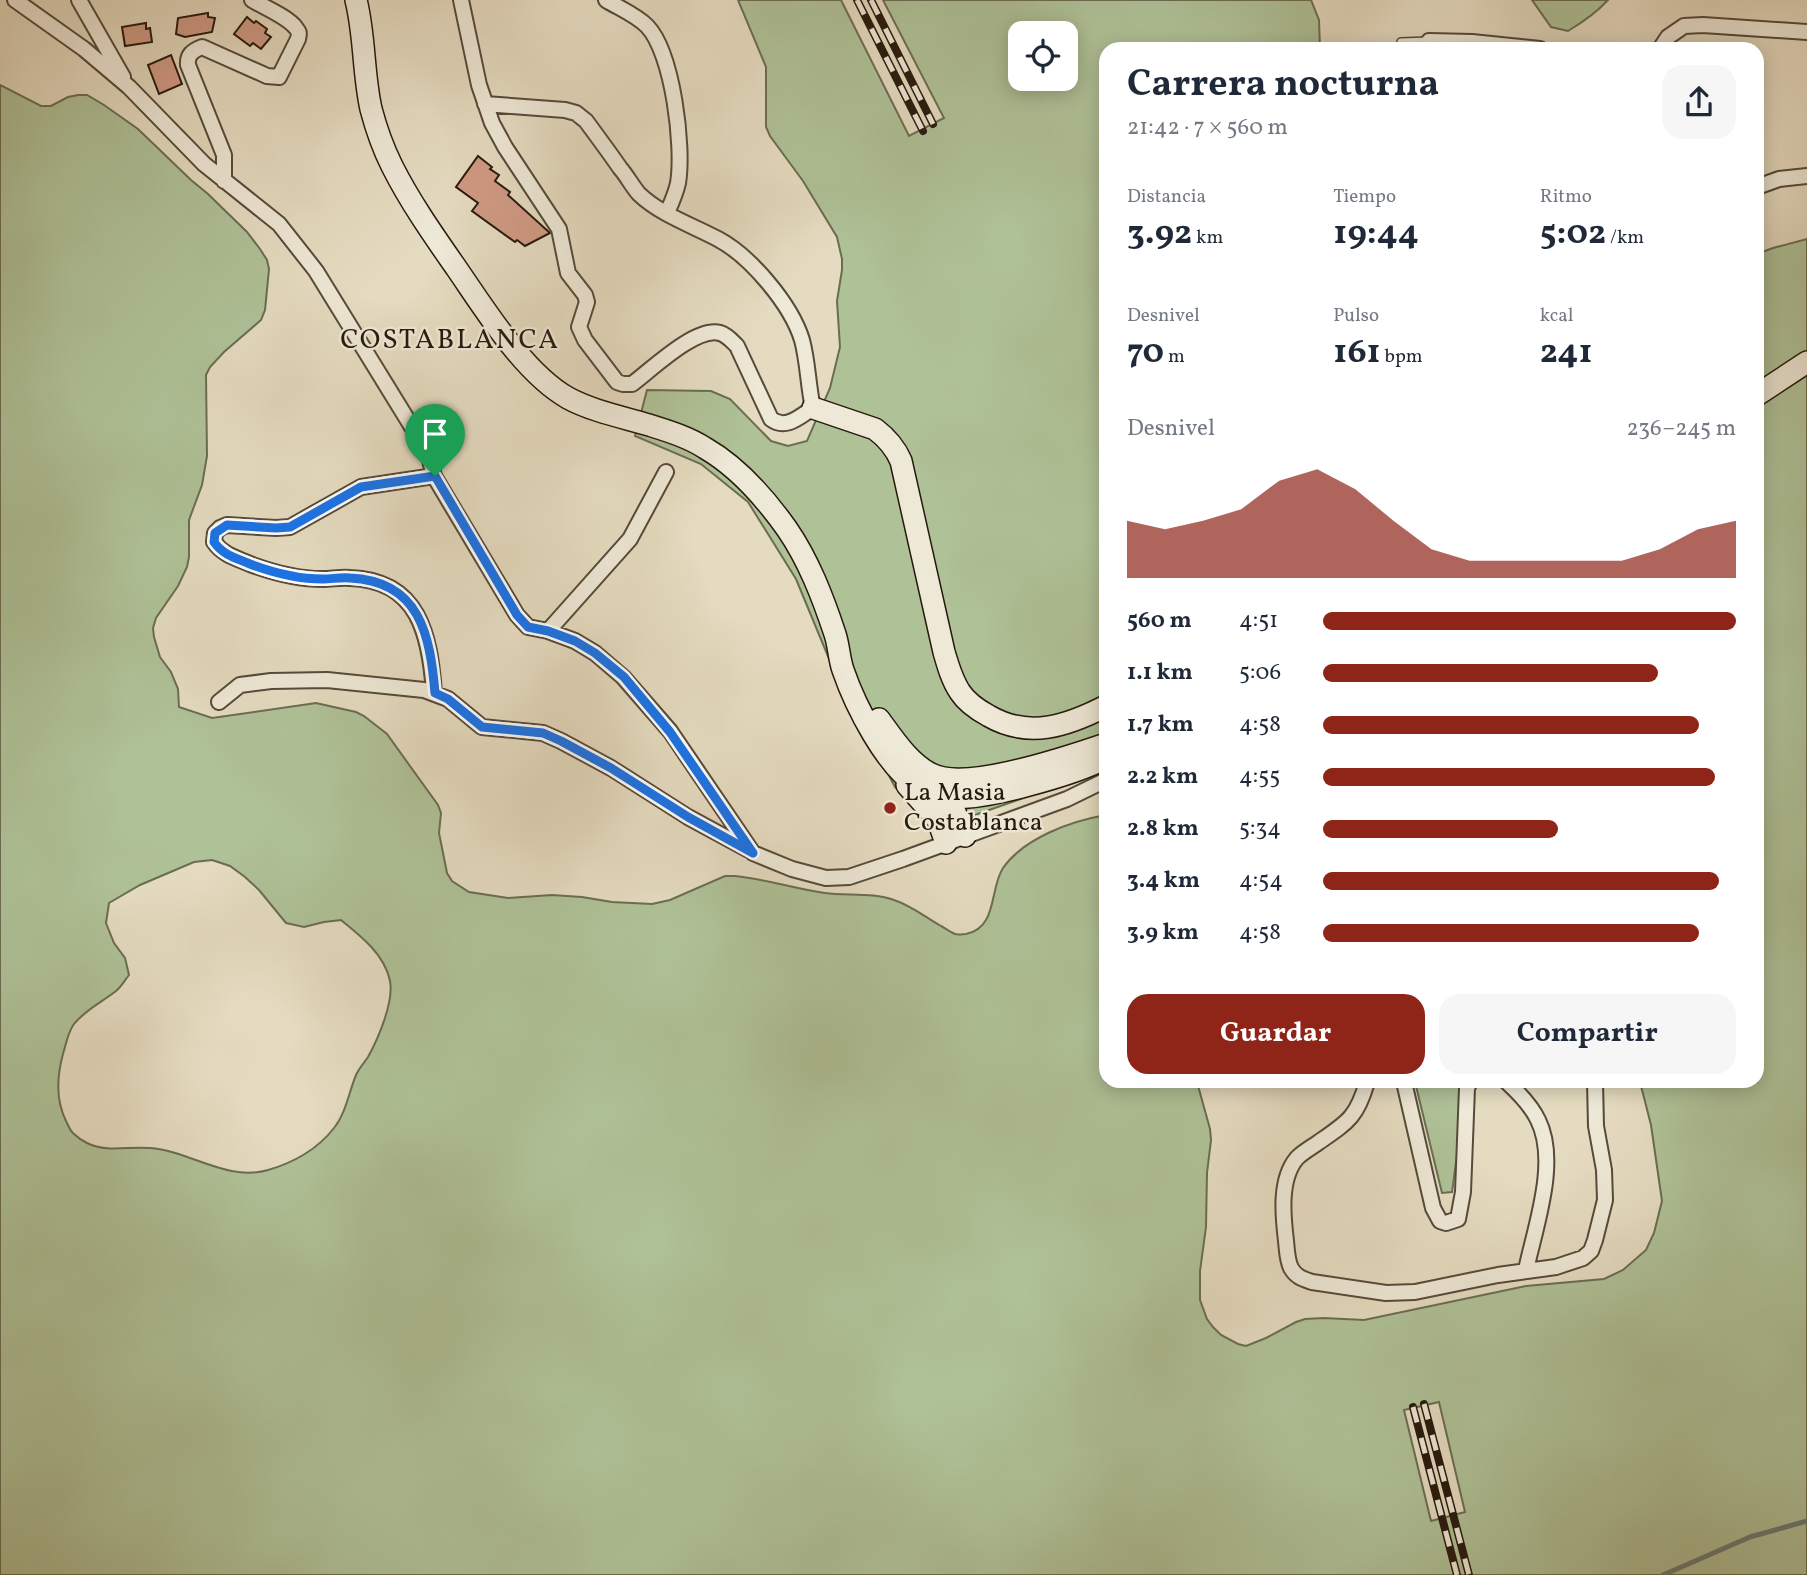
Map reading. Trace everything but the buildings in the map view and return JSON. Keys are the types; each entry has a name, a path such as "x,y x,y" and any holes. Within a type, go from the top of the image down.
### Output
{"main road":[{"path":"356,0 362,27 371,108 392,166 432,232 507,338 528,366 547,384 569,398 691,440 723,459 741,474 787,529 803,555 815,579 836,637 876,713 890,734 948,797 956,840"},
{"path":"1764,390 1807,362"},
{"path":"813,408 875,429 897,452 944,652 961,694 980,712 1013,727 1032,729 1067,723 1099,709"},
{"path":"836,637 842,667 871,730 911,790 956,840"},
{"path":"919,765 931,774 947,779 966,779 1005,773 1099,746"},
{"path":"895,765 919,786 948,797 996,792 1038,782 1099,761"},
{"path":"938,820 939,811 948,797 959,789 1005,773"}],"street":[{"path":"15,0 84,49 129,87 190,151 279,224 316,271 428,453 435,476 517,615 528,627 575,641 595,653 624,677 670,732 753,853"},
{"path":"79,0 129,87"},
{"path":"224,181 224,155 187,60 190,53 202,47 267,76 279,77 298,39 298,29 252,0"},
{"path":"461,0 479,85 485,104 492,123 505,148 559,229 568,273 585,295 587,302 579,327 584,340 617,382 632,384 688,340 710,332 720,333 730,338 737,346 771,419 778,424 786,424 813,408 801,338 790,315 768,282 738,251 654,206 638,192 586,121 576,113 485,104"},
{"path":"606,0 648,27 664,58 673,90 679,151 678,184 667,214"},
{"path":"1665,42 1685,26 1807,32"},
{"path":"1764,184 1779,178 1807,176"},
{"path":"548,631 630,539 666,472"},
{"path":"435,476 361,487 290,527 227,525 215,533 214,542 225,554 297,578 360,579 391,587 414,608 424,630 435,693"},
{"path":"219,702 240,685 271,681 327,680 435,693 448,699 482,727 543,733 611,768 688,817 753,853 792,869 826,878 849,877 956,840 1068,799 1099,784"},
{"path":"1365,1088 1355,1113 1297,1158 1286,1184 1284,1220 1289,1261 1301,1279 1386,1293 1415,1292 1527,1270 1556,1267 1583,1258 1591,1251 1605,1200 1604,1170 1596,1126 1595,1088"},
{"path":"1405,1088 1433,1208 1440,1221 1446,1223 1458,1219 1461,1210 1467,1088"},
{"path":"1513,1088 1532,1109 1539,1122 1547,1158 1544,1188 1527,1270"}],"green space":[{"path":"738,0 841,0 909,136 944,118 883,0 1311,0 1319,20 1320,42 1099,42 1099,768 1083,777 958,821 919,807 895,787 837,678 796,579 748,502 701,464 635,436 647,390 711,391 730,399 771,441 788,446 807,441 830,388 840,347 837,301 842,259 837,237 803,181 766,127 766,67"},
{"path":"1532,0 1608,0 1568,31 1551,27"},
{"path":"0,85 41,106 51,106 78,95 87,95 104,105 138,129 208,194 247,232 267,260 269,269 265,310 261,320 224,352 206,375 207,456 202,485 189,520 187,567 178,586 156,618 153,628 160,657 171,672 178,689 179,707 212,718 316,703 364,716 387,734 438,805 441,813 439,833 447,873 452,881 469,892 508,898 552,895 652,904 670,900 725,876 735,876 825,893 869,895 894,900 953,933 966,934 976,930 988,916 999,877 1012,857 1049,832 1099,817 1099,1088 1199,1088 1211,1140 1200,1300 1207,1319 1221,1335 1246,1346 1305,1319 1364,1320 1526,1286 1604,1279 1623,1270 1646,1250 1654,1233 1662,1201 1651,1125 1642,1088 1764,1088 1764,251 1807,239 1807,1575 0,1575","holes":["212,860 230,866 259,890 286,923 304,927 341,920 378,954 387,972 391,990 387,1010 368,1057 356,1075 338,1122 313,1149 287,1163 253,1173 223,1169 165,1150 110,1148 95,1146 82,1140 71,1131 62,1113 58,1079 72,1027 83,1014 118,989 129,975 125,958 114,943 106,923 109,903 140,885 194,862","1439,1402 1465,1512 1431,1521 1404,1410"]},
{"path":"1416,1088 1466,1088 1452,1192 1442,1193"}],"waterway":[{"path":"1663,1575 1750,1537 1807,1521"}],"railway":[{"path":"857,0 923,131"},
{"path":"871,0 933,124"},
{"path":"1424,1404 1469,1575"},
{"path":"1413,1407 1457,1575"}],"place":[{"name":"La Masia Costablanca","path":"890,808"}],"district":[{"name":"COSTABLANCA","path":"450,340"}],"route":[{"path":"435,476 517,615 528,627 575,641 595,653 624,677 670,732 753,853 561,741 543,733 482,727 448,699 435,693 424,630 414,608 391,587 379,582 350,578 297,578 225,554 214,542 215,533 227,525 290,527 361,487 435,476"}]}
